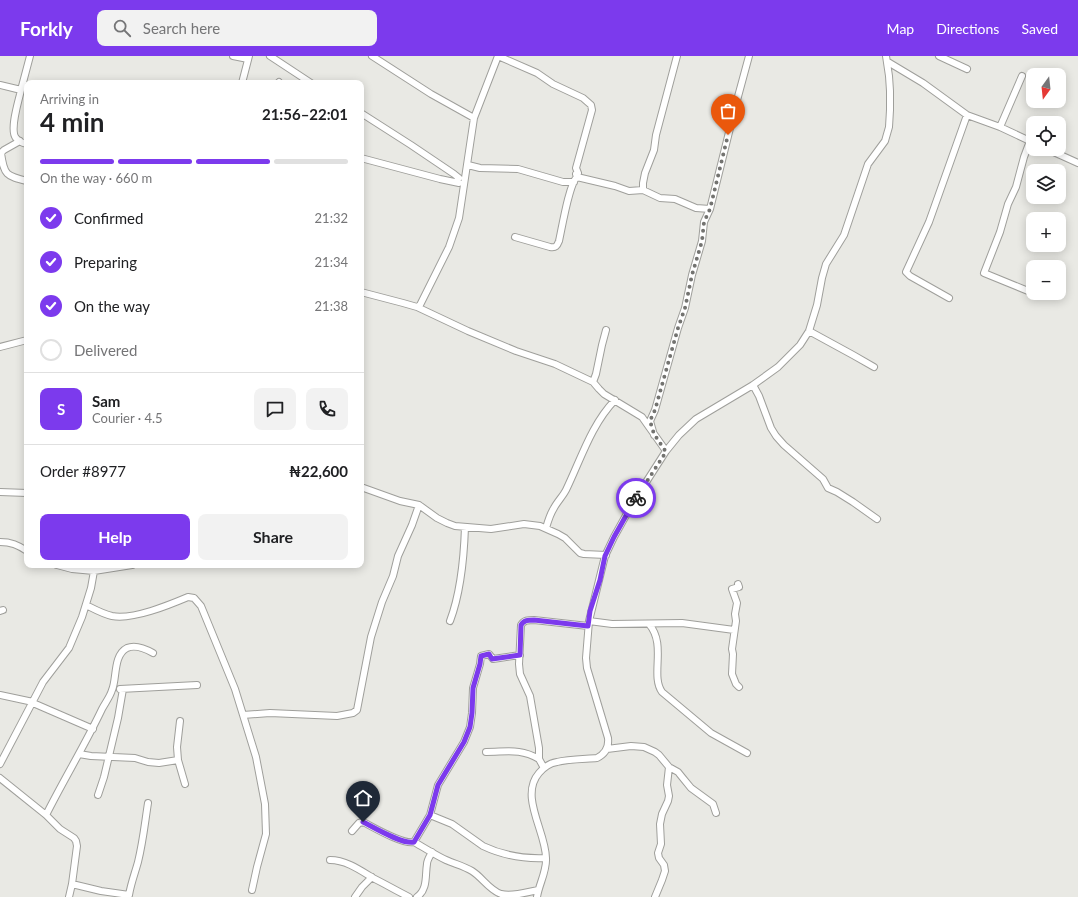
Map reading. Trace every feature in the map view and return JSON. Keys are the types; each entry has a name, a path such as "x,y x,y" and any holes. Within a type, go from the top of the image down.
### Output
{"street":[{"path":"24,143 15,138 13,127 30,56"},
{"path":"233,56 248,58 243,80"},
{"path":"270,56 306,80"},
{"path":"372,56 431,94 474,118"},
{"path":"417,307 420,305 448,247 459,218 474,118 498,56 537,73 553,84 583,98 591,105 592,110 576,168 578,173 576,174 576,180 569,196 560,240 557,246 554,248 514,237"},
{"path":"643,190 645,172 654,150 656,135 677,56"},
{"path":"654,434 650,421 655,410 685,308 692,275 702,241 704,222 710,209 749,56"},
{"path":"939,56 967,69"},
{"path":"887,59 967,115 1026,140"},
{"path":"537,897 546,865 546,858 545,846 532,798 532,789 535,780 544,768 558,762 597,758 607,750 608,738 587,668 586,658 590,611 595,599 606,555 634,501 679,435 696,419 753,385 778,367 800,345 809,331 817,305 826,264 846,229 868,164 884,141 889,127 890,90 887,59"},
{"path":"1000,128 1022,76"},
{"path":"0,85 21,90"},
{"path":"949,298 910,276 906,272 929,222 967,115"},
{"path":"364,116 454,174 459,178 456,182"},
{"path":"20,141 1,153 6,173 10,176 24,179"},
{"path":"1026,153 1016,187 1008,204 1000,232 984,273 1026,290"},
{"path":"1062,156 1078,163"},
{"path":"364,159 464,184"},
{"path":"468,165 480,168 518,169 563,182 576,180 615,186 630,191 643,190 660,198 675,199 696,208 710,209"},
{"path":"364,293 417,307 468,331 555,364 593,382 599,389 642,417 666,452"},
{"path":"593,382 606,330"},
{"path":"809,331 874,367"},
{"path":"0,346 24,341"},
{"path":"753,385 759,396 771,428 784,445 823,479 828,488 854,502 877,519"},
{"path":"546,528 554,507 566,490 599,420 606,409 615,400"},
{"path":"364,488 400,501 418,505 447,523 455,526 491,529 524,524 536,526 546,528 565,538 580,553 606,555"},
{"path":"0,492 24,493"},
{"path":"243,715 270,713 338,716 353,713 357,710 371,637 382,602 393,576 398,556 412,525 418,505"},
{"path":"450,621 462,571 465,527"},
{"path":"0,542 8,542 24,549"},
{"path":"68,568 94,571 113,568"},
{"path":"0,764 43,682 69,648 92,588 94,571"},
{"path":"738,584 739,587 732,589 737,603 732,649 732,674 736,684 739,687"},
{"path":"86,605 113,616 145,613 188,597 194,598 201,606 235,689 256,757 265,804 266,834 252,890"},
{"path":"539,759 539,748 530,696 520,674 521,625 523,622 527,620 534,620 588,624 682,623 734,630"},
{"path":"650,624 654,629 657,641 657,677 659,688 662,692 711,733 747,753"},
{"path":"46,815 69,769 93,729 113,690 117,664 121,654 127,648 135,647 145,648 153,653"},
{"path":"414,842 430,815 438,785 464,742 470,727 473,688 481,656 489,654 492,659 520,655"},
{"path":"113,690 197,685"},
{"path":"98,795 104,777 118,718 123,689"},
{"path":"113,690 122,696"},
{"path":"0,695 33,702 93,729"},
{"path":"180,721 177,747 178,760 185,784"},
{"path":"607,750 631,746 644,748 655,752 669,767 678,772 691,788 713,804 716,813"},
{"path":"486,752 511,750 523,752 533,755 539,759 544,768"},
{"path":"79,754 135,758 148,762 160,763 178,760"},
{"path":"655,897 664,871 664,865 659,858 658,853 661,844 660,824 669,796 667,785 669,767"},
{"path":"0,778 76,841 78,846 69,897"},
{"path":"72,884 129,896 130,883 138,862 144,834 148,803"},
{"path":"430,815 452,824 483,846 492,850 524,857 546,858"},
{"path":"352,831 359,823 363,822 376,830 402,841 411,843 414,842 448,861 463,866 474,872 486,884 501,894 508,895 538,890"},
{"path":"417,897 423,891 426,882 427,865 432,852"},
{"path":"330,860 343,862 365,872 370,879 382,882 409,897"},
{"path":"355,897 370,879"}],"way so far":[{"path":"636,498 666,452 654,434 650,421 655,410 685,308 692,275 702,241 704,222 710,209 728,135"}],"route":[{"path":"363,822 376,830 402,841 411,843 414,842 430,815 438,785 464,742 470,727 473,688 481,656 489,654 492,659 520,655 521,625 527,620 588,626 590,611 595,599 605,556 636,498"}]}
